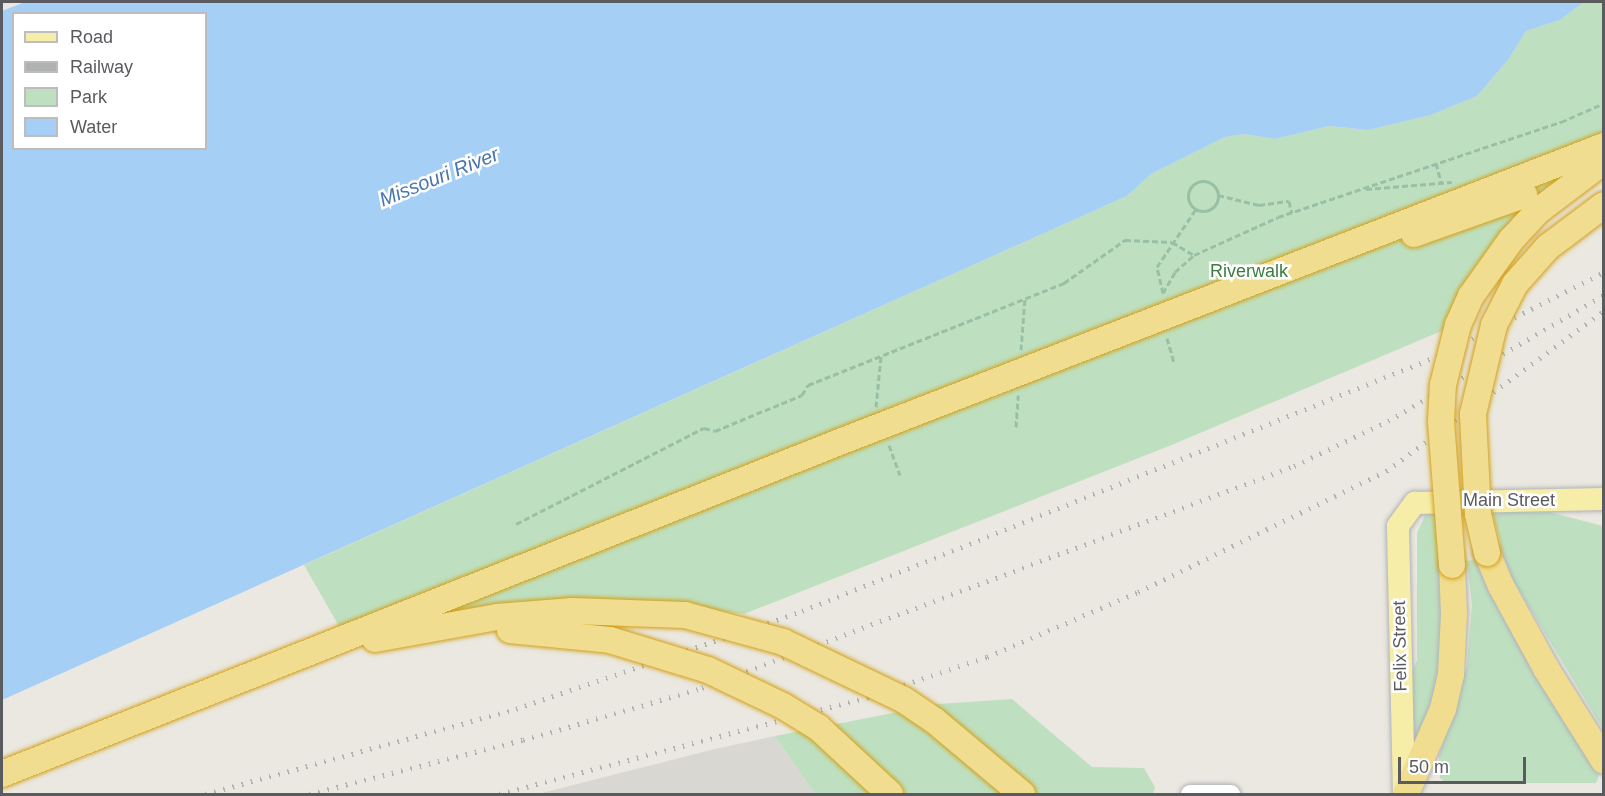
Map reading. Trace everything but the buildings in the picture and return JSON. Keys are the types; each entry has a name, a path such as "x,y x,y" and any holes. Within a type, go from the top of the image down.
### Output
{"highway":[{"path":"2,773 334,646 837,442 1604,146"},
{"path":"2,773 1242,285 1447,224 1604,163"},
{"path":"1405,795 1443,709 1451,675 1455,614 1441,421 1443,385 1458,325 1471,296 1511,240 1538,211 1604,163"},
{"path":"1604,205 1548,247 1515,284 1494,325 1473,414 1478,514 1487,553 1501,586 1541,660 1604,761"},
{"path":"334,646 497,617 573,611 685,615 783,642 904,700 935,721 1023,795"},
{"path":"299,658 400,633 546,631 610,640 708,670 783,706 819,728 890,795"}],"main road":[{"name":"Main Street","path":"1415,503 1604,499"},
{"name":"Felix Street","path":"1405,795 1398,526 1415,503"}],"street":[{"path":"1190,795 1231,795"}],"path":[{"path":"516,524 704,428 715,431 802,395 808,385 1064,283 1125,240 1172,242 1194,255 1292,213 1436,162 1561,122 1604,103"},
{"path":"1436,162 1441,182"},
{"path":"1196,209 1188,196 1195,183 1210,182 1218,195 1259,205 1289,201 1292,213"},
{"path":"1196,209 1212,208 1218,195"},
{"path":"1163,294 1157,267 1196,209"}],"shaded area":[{"path":"775,736 815,794 538,794 715,749"}],"green space":[{"name":"Riverwalk","path":"1584,2 1603,2 1603,158 1574,177 1451,327 1174,444 744,614 680,606 340,628 304,565 1127,196 1151,174 1225,137 1244,134 1275,139 1329,126 1368,130 1431,115 1477,96 1508,60 1526,31 1560,20"},
{"path":"1491,507 1530,507 1603,526 1603,729 1507,570"},
{"path":"1439,508 1446,601 1436,691 1408,779 1407,685 1417,660 1417,533 1426,513"},
{"path":"1481,559 1535,666 1600,773 1596,783 1446,783 1440,778 1439,756 1467,666 1472,605 1467,561"},
{"path":"1012,699 1092,767 1144,768 1155,787 1153,794 815,794 775,736 939,704"}],"water":[{"name":"Missouri River","path":"25,2 1584,2 1560,20 1526,31 1508,60 1477,96 1431,115 1368,130 1329,126 1275,139 1244,134 1225,137 1151,174 1127,196 2,700 2,11"}],"railway":[{"path":"205,794 516,709 802,611 1438,356 1604,272"},
{"path":"309,794 523,740 702,688 1294,466 1388,421 1604,295"},
{"path":"499,794 868,697 987,657 1138,592 1386,471 1604,311"}]}
